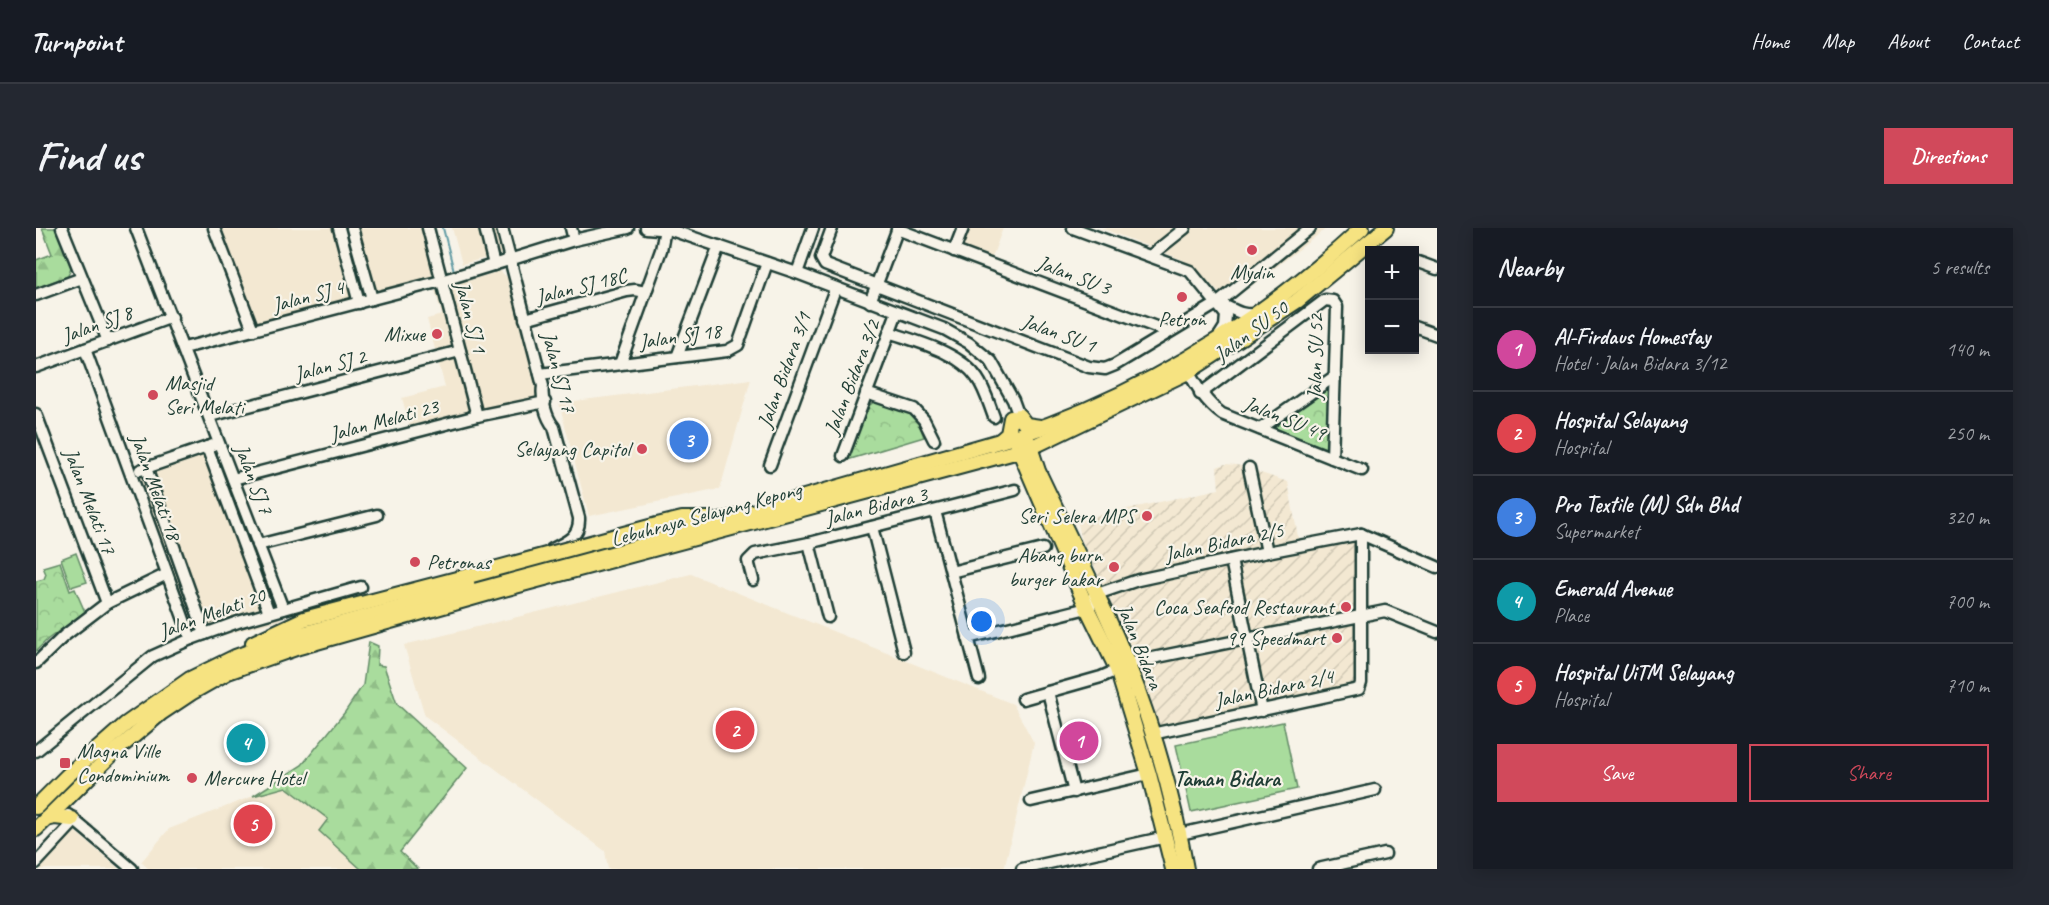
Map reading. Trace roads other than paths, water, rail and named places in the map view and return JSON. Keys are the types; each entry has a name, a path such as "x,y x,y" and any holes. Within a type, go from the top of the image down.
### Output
{"main road":[{"path":"1355,254 1373,228"},
{"name":"Lebuhraya Selayang Kepong","path":"41,824 112,754 191,693 228,672 299,647 510,588 997,458 1047,442 1281,312 1386,228"},
{"name":"Lebuhraya Selayang Kepong","path":"36,807 126,724 190,679 235,657 291,637 527,571 717,522 1042,427 1185,367 1216,341 1257,314 1315,269 1359,230"},
{"path":"1000,441 1008,434 1015,417 1026,425 1042,427"},
{"name":"Jalan Bidara","path":"1020,435 1087,608 1122,667 1149,774 1186,869"},
{"path":"997,458 1016,462 1033,473 1039,454 1047,442"},
{"name":"Jalan Bidara","path":"1033,473 1096,594 1122,667 1152,734 1173,835 1173,869"},
{"path":"235,657 255,641 304,619 682,519 699,518 717,522"},
{"path":"57,786 54,798 58,807"},
{"path":"41,824 55,817 73,820"}],"street":[{"path":"62,228 108,341"},
{"name":"Jalan SJ 7","path":"136,228 283,609"},
{"path":"214,228 253,330"},
{"path":"339,228 359,303"},
{"path":"352,228 372,299"},
{"name":"Jalan SJ 1","path":"428,228 477,416"},
{"path":"485,228 494,265"},
{"name":"Jalan SJ 17","path":"501,228 543,386 549,422 554,427 565,465 579,526 577,533 570,540 543,553 527,571"},
{"path":"571,228 574,240"},
{"name":"Jalan SJ 4","path":"184,348 441,281 574,240 628,228"},
{"path":"646,228 672,230 797,273 944,329 969,343 991,361 1004,385 1020,435"},
{"path":"797,273 813,228"},
{"name":"Jalan SU 1","path":"832,228 821,258 825,265 1089,367 1105,369 1218,303 1310,228"},
{"path":"954,251 963,228"},
{"path":"1150,256 1185,228"},
{"path":"620,364 661,250 665,229"},
{"path":"870,302 898,229"},
{"name":"Jalan SU 3","path":"898,229 1169,332"},
{"path":"1077,229 1190,271 1226,315 1226,321 1216,341"},
{"path":"678,357 719,246"},
{"path":"1419,262 1437,269"},
{"name":"Jalan SJ 18","path":"540,374 727,351 738,345 767,263"},
{"path":"36,295 82,278"},
{"name":"Jalan Bidara 3/1","path":"770,465 835,288"},
{"name":"Jalan SJ 18C","path":"525,319 627,291 646,292"},
{"name":"Jalan SU 52","path":"1325,300 1333,301 1337,307 1332,458"},
{"name":"Jalan SU 50","path":"1200,394 1325,300"},
{"path":"1218,303 1237,313 1257,314"},
{"name":"Jalan Bidara 3/2","path":"843,456 897,312"},
{"name":"Jalan SJ 8","path":"36,367 172,317"},
{"path":"1419,329 1437,335"},
{"path":"889,332 938,349 968,367 980,382 994,417"},
{"name":"Jalan Melati 18","path":"85,349 191,639"},
{"name":"Jalan SJ 2","path":"210,416 460,351"},
{"name":"Jalan SU 49","path":"1185,367 1200,394 1222,414 1362,470"},
{"path":"1260,429 1335,376"},
{"path":"866,393 914,409 924,420 934,440"},
{"name":"Jalan Melati 23","path":"233,479 477,416 545,402"},
{"name":"Jalan Melati 17","path":"36,414 107,603"},
{"path":"131,474 219,443"},
{"path":"207,447 269,613"},
{"path":"146,468 205,634"},
{"path":"1249,468 1267,552"},
{"name":"Jalan Bidara 3","path":"753,580 748,559 755,554 809,543 1015,490"},
{"path":"935,511 979,679"},
{"path":"258,545 377,515"},
{"path":"872,527 904,652"},
{"path":"1361,534 1437,567"},
{"name":"Jalan Bidara 2/5","path":"1096,594 1138,580 1361,534"},
{"name":"Jalan Bidara 2/4","path":"1152,734 1359,689 1361,682 1361,534"},
{"path":"809,543 828,617"},
{"path":"951,572 1043,549"},
{"path":"1231,560 1262,711"},
{"path":"36,663 64,636 107,603 167,574"},
{"name":"Jalan Melati 20","path":"36,751 153,656 205,634 361,587"},
{"path":"968,638 1090,607 1092,597 1096,594"},
{"path":"1023,699 1101,677 1122,667 1247,638 1385,611 1437,632"},
{"path":"1048,692 1074,792"},
{"path":"1031,801 1149,774"},
{"path":"1022,869 1375,790"},
{"path":"72,793 70,804 73,820"},
{"path":"58,807 132,869"},
{"path":"36,863 73,820"},
{"path":"1318,869 1385,854"}],"waterway":[{"path":"443,228 454,271"}],"place":[{"name":"Mydin","path":"1252,250"},
{"name":"Petron","path":"1182,297"},
{"name":"Mixue","path":"437,334"},
{"name":"Masjid Seri Melati","path":"153,395"},
{"name":"Pro Textile (M) Sdn Bhd","path":"689,440"},
{"name":"Selayang Capitol","path":"642,449"},
{"name":"Seri Selera MPS","path":"1147,516"},
{"name":"Petronas","path":"415,562"},
{"name":"Abang burn burger bakar","path":"1114,567"},
{"name":"Coca Seafood Restaurant","path":"1346,607"},
{"name":"99 Speedmart","path":"1337,638"},
{"name":"Hospital Selayang","path":"735,730"},
{"name":"Al-Firdaus Homestay","path":"1079,741"},
{"name":"Emerald Avenue","path":"246,743"},
{"name":"Magna Ville Condominium","path":"65,763"},
{"name":"Mercure Hotel","path":"192,778"},
{"name":"Hospital UiTM Selayang","path":"253,824"}],"district":[{"name":"Taman Bidara","path":"1227,778"}]}
